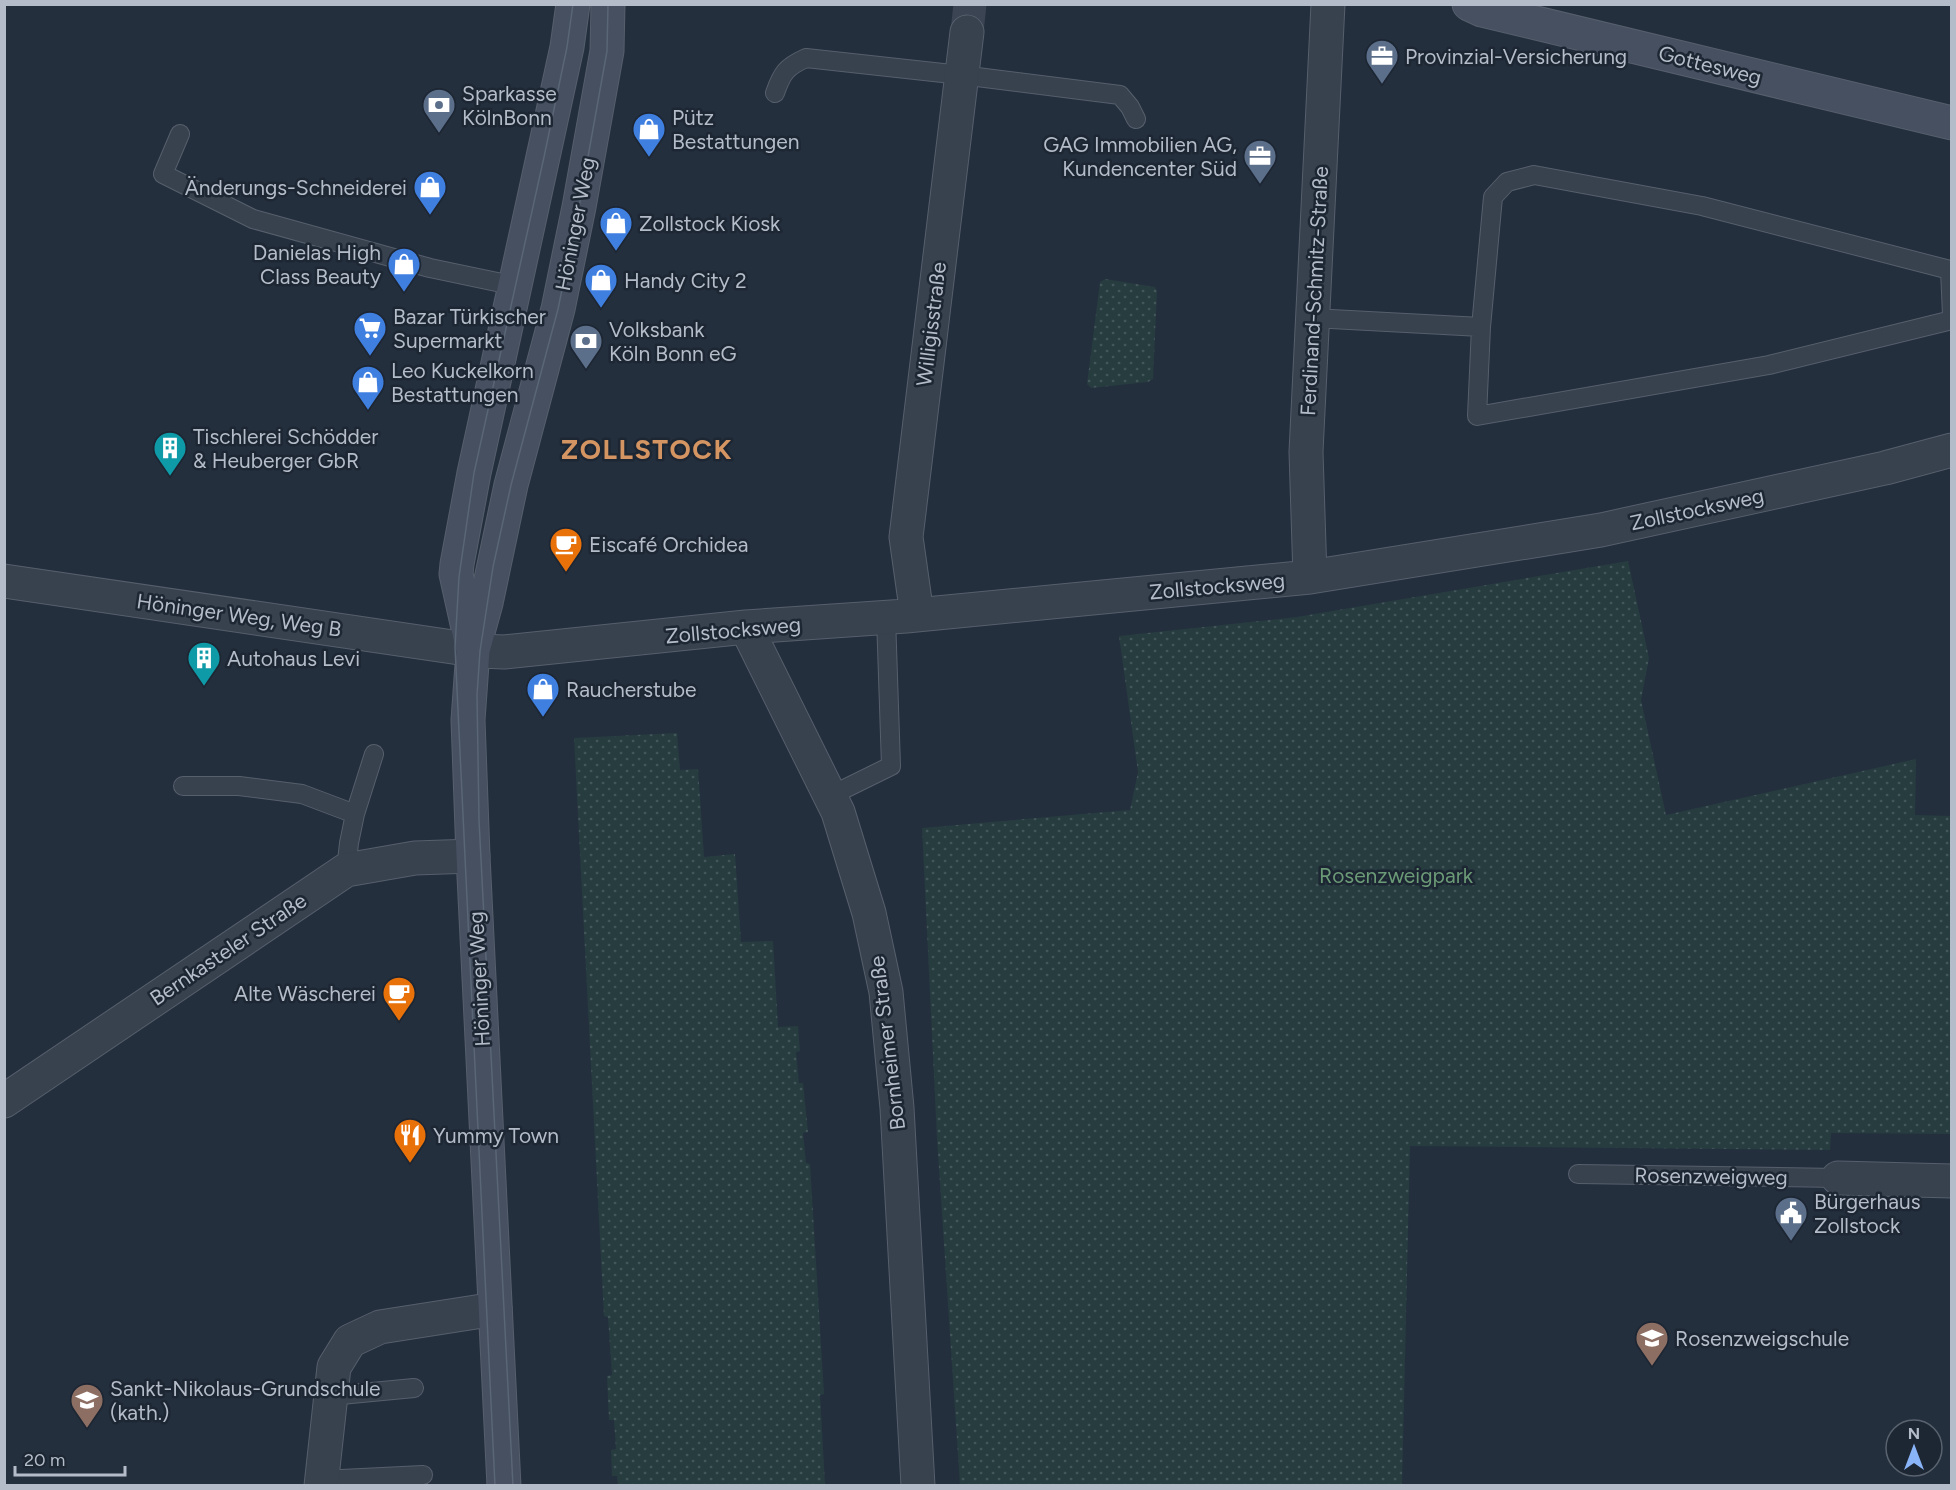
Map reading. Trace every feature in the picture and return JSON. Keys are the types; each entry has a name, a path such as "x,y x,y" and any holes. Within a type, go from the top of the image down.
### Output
{"street":[{"name":"Höninger Weg","path":"473,650 456,574 456,564 567,47 573,4"},
{"name":"Höninger Weg","path":"504,1485 468,720 473,650 486,603 511,485 558,309 607,51 608,4"},
{"name":"Ferdinand-Schmitz-Straße","path":"1310,577 1305,452 1328,4"},
{"name":"Gottesweg","path":"1469,4 1494,13 1952,123"},
{"name":"Willigisstraße","path":"901,616 906,537 967,32"},
{"name":"Zollstocksweg","path":"473,650 504,652 746,627 901,616 1310,577 1601,530 1885,468 1952,450"},
{"name":"Höninger Weg, Weg B","path":"4,581 473,650"},
{"name":"Bornheimer Straße","path":"746,627 838,812 870,913 886,992 897,1108 918,1485"},
{"name":"Bernkasteler Straße","path":"4,1101 346,870 415,858 473,856"},
{"name":"Rosenzweigweg","path":"1838,1178 1952,1181"},
{"path":"321,1483 334,1367 350,1341 380,1327 495,1309"}],"lane":[{"path":"775,93 779,80 788,66 806,58 1120,95 1136,119"},
{"path":"180,134 163,174 252,219 430,268 516,286"},
{"path":"1952,315 1950,270 1702,206 1534,175 1507,182 1493,197 1481,327 1477,416 1769,365 1952,320"},
{"path":"1312,318 1481,327"},
{"path":"830,796 891,766 901,616"},
{"path":"346,870 356,814 374,754"},
{"path":"183,786 239,786 302,794 356,814"},
{"name":"Rosenzweigweg","path":"1578,1174 1838,1178"},
{"path":"330,1396 414,1388"},
{"path":"321,1483 423,1475"}],"green space":[{"path":"1105,279 1155,287 1157,291 1153,379 1148,382 1091,388 1087,384 1100,282"},
{"name":"Rosenzweigpark","path":"1628,561 1649,658 1641,700 1666,815 1916,759 1915,815 1951,816 1951,1134 1831,1133 1830,1150 1410,1146 1402,1485 960,1485 937,1138 922,828 1130,810 1138,772 1119,636 1297,617"},
{"path":"677,733 680,770 698,769 704,857 735,854 741,942 773,941 778,1027 798,1026 800,1051 796,1052 799,1083 803,1083 808,1132 803,1133 806,1163 810,1164 824,1394 820,1395 825,1485 618,1486 617,1476 612,1476 611,1450 616,1449 614,1420 609,1420 607,1376 612,1375 608,1317 604,1316 574,738"}],"tunnel":[{"path":"967,32 970,4"}],"tram line":[{"path":"495,1486 455,647 459,577 474,473 544,157 567,47 573,4"},
{"path":"513,1486 479,820 477,695 480,651 493,567 511,485 558,309 579,207 607,51 608,4"}],"place":[{"name":"Provinzial-Versicherung","path":"1382,85"},
{"name":"Sparkasse KölnBonn","path":"439,134"},
{"name":"Pütz Bestattungen","path":"649,158"},
{"name":"GAG Immobilien AG, Kundencenter Süd","path":"1260,185"},
{"name":"Änderungs-Schneiderei","path":"430,216"},
{"name":"Zollstock Kiosk","path":"616,252"},
{"name":"Danielas High Class Beauty","path":"404,293"},
{"name":"Handy City 2","path":"601,309"},
{"name":"Bazar Türkischer Supermarkt","path":"370,357"},
{"name":"Volksbank Köln Bonn eG","path":"586,370"},
{"name":"Leo Kuckelkorn Bestattungen","path":"368,411"},
{"name":"Tischlerei Schödder & Heuberger GbR","path":"170,477"},
{"name":"Eiscafé Orchidea","path":"566,573"},
{"name":"Autohaus Levi","path":"204,687"},
{"name":"Raucherstube","path":"543,718"},
{"name":"Alte Wäscherei","path":"399,1022"},
{"name":"Yummy Town","path":"410,1164"},
{"name":"Bürgerhaus Zollstock","path":"1791,1242"},
{"name":"Rosenzweigschule","path":"1652,1367"},
{"name":"Sankt-Nikolaus-Grundschule (kath.)","path":"87,1429"}],"district":[{"name":"ZOLLSTOCK","path":"647,449"}]}
